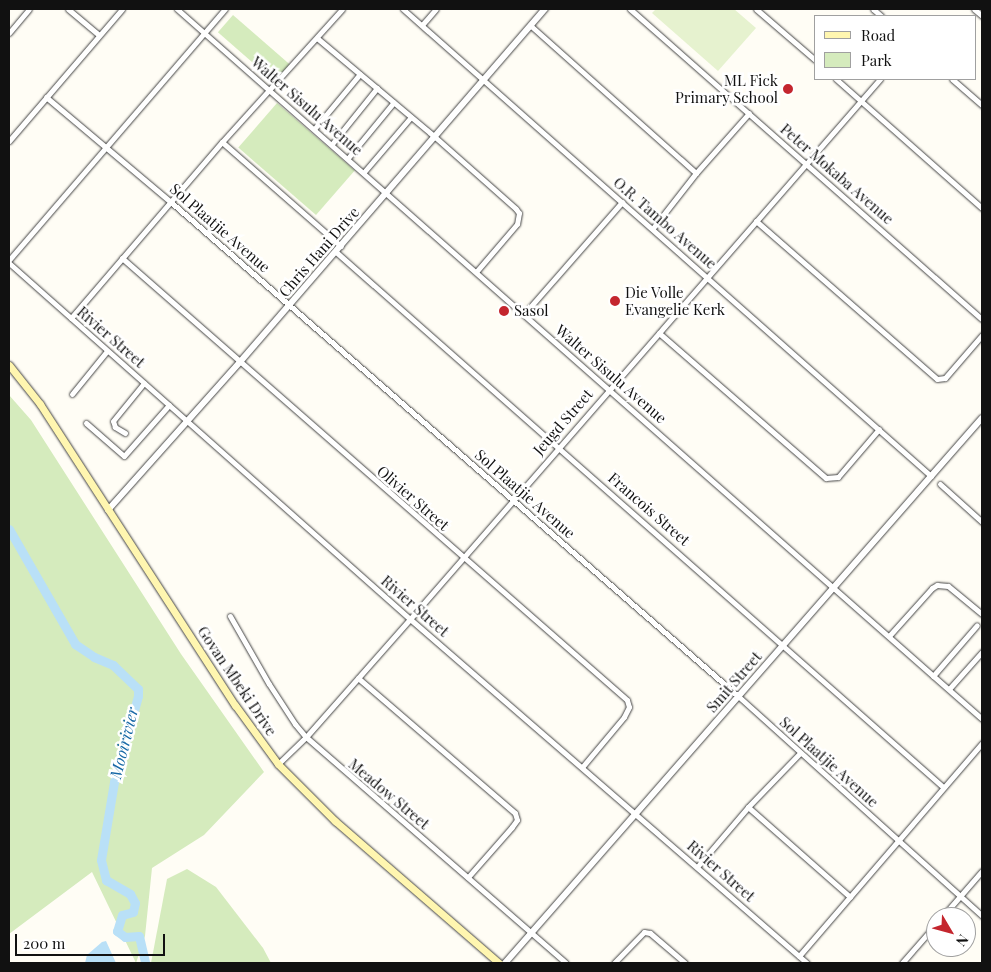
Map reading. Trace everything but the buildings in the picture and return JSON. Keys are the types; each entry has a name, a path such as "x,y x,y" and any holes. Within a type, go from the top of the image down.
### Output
{"main road":[{"name":"Govan Mbeki Drive","path":"9,366 40,404 235,706 278,764 335,821 499,963"}],"street":[{"path":"9,33 29,9"},
{"path":"68,9 100,35"},
{"path":"9,141 122,9"},
{"name":"Walter Sisulu Avenue","path":"177,9 271,89 982,719"},
{"path":"9,262 225,9"},
{"path":"71,318 172,203 222,142 342,9"},
{"name":"O.R. Tambo Avenue","path":"403,9 653,228 931,476"},
{"path":"422,25 436,9"},
{"name":"Chris Hani Drive","path":"108,510 188,422 545,9"},
{"name":"Peter Mokaba Avenue","path":"630,9 982,319"},
{"path":"756,9 814,59"},
{"path":"974,9 982,16"},
{"path":"531,26 696,174"},
{"path":"317,38 435,137 512,204 519,213 517,224 476,272"},
{"path":"315,128 360,74"},
{"path":"837,80 982,208"},
{"name":"Jeugd Street","path":"278,764 306,738 558,446 708,278 879,80"},
{"path":"953,80 982,106"},
{"path":"332,144 377,88"},
{"name":"Sol Plaatjie Avenue","path":"46,97 172,203 738,696 896,841 982,916"},
{"path":"348,158 394,102"},
{"path":"653,228 696,174 749,113"},
{"path":"364,172 411,117"},
{"name":"Francois Street","path":"222,142 338,249 558,446 944,787"},
{"path":"524,314 622,202"},
{"path":"756,222 937,379 945,378 982,335"},
{"name":"Olivier Street","path":"122,258 629,703 624,717 583,766"},
{"name":"Rivier Street","path":"9,262 410,619 583,766 807,963"},
{"path":"659,333 826,478 838,477 879,429"},
{"path":"72,394 107,351"},
{"path":"125,433 115,427 113,421 144,383"},
{"path":"86,423 124,456 169,405"},
{"name":"Smit Street","path":"505,963 982,418"},
{"path":"940,484 982,522"},
{"path":"889,636 937,585 948,586 982,614"},
{"name":"Meadow Street","path":"230,616 269,684 306,738 566,963"},
{"path":"933,676 976,625"},
{"path":"949,689 982,652"},
{"path":"358,678 515,814 517,820 512,827 468,877"},
{"path":"799,956 982,743"},
{"path":"697,867 748,808 800,753"},
{"path":"748,808 850,897"},
{"path":"951,907 982,870"},
{"path":"614,963 633,940 644,932 650,933 685,963"},
{"path":"902,963 926,935"}],"green space":[{"path":"656,9 734,9 756,28 718,71 652,13"},
{"path":"233,15 290,64 275,82 218,32"},
{"path":"277,103 355,171 316,215 238,148"},
{"path":"9,395 31,420 181,654 264,772 204,835 152,868 145,936 136,963 92,872 9,934"},
{"path":"187,869 216,887 263,948 271,963 151,963 167,879"}],"water":[{"path":"106,941 116,963 85,963 87,955 102,942"}],"waterway":[{"name":"Mooirivier","path":"9,529 75,644 94,657 113,665 138,689 138,696 114,782 101,860 106,880 130,894 135,903 133,912 122,915 117,931 125,937 139,936 145,963"}],"place":[{"name":"ML Fick Primary School","path":"788,89"},
{"name":"Die Volle Evangelie Kerk","path":"615,301"},
{"name":"Sasol","path":"504,311"}]}
